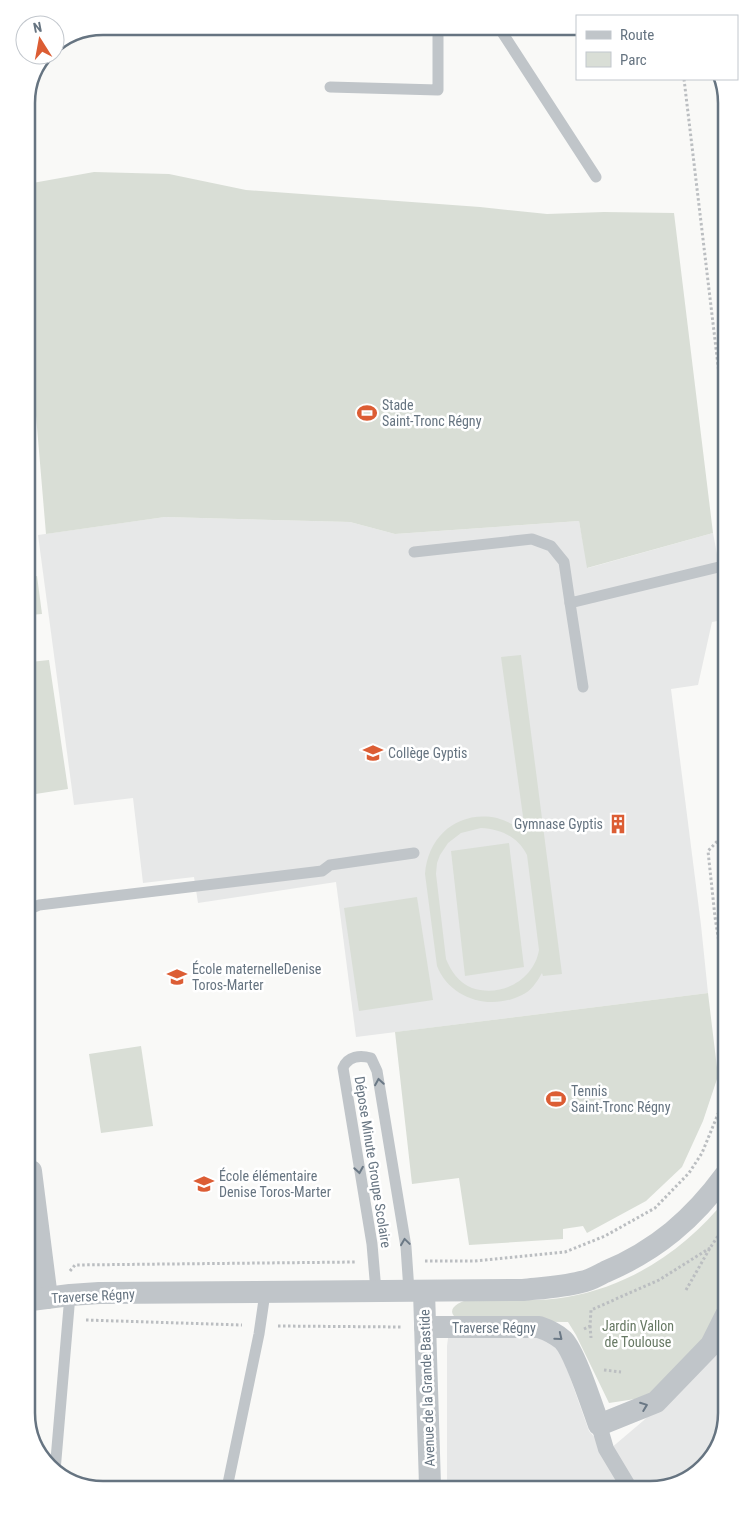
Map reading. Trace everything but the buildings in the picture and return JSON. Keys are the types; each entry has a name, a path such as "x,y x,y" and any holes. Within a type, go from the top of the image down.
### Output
{"street":[{"name":"Traverse Régny","path":"39,1299 70,1295 524,1290 582,1282 618,1266 653,1247 685,1223 718,1184"},
{"path":"35,1234 39,1299"},
{"name":"Avenue de la Grande Bastide","path":"416,1291 425,1327 430,1481"},
{"name":"Traverse Régny","path":"425,1327 539,1327 551,1331 565,1342 573,1355 599,1425"},
{"path":"625,1481 606,1449 599,1425 656,1402 711,1345 718,1331"}],"lane":[{"path":"330,87 438,90 438,35"},
{"path":"504,35 596,177"},
{"path":"414,552 532,539 551,546 564,562 583,688"},
{"path":"570,603 718,567"},
{"path":"35,907 48,903 322,871 330,865 414,853"},
{"name":"Dépose Minute Groupe Scolaire","path":"376,1291 372,1244 343,1068 352,1058 364,1056 372,1058 377,1071 406,1247 416,1291"},
{"path":"228,1481 257,1343 265,1292"},
{"path":"56,1462 70,1295"}],"path":[{"path":"684,80 718,365"},
{"path":"718,840 708,851 718,936"},
{"path":"686,1290 718,1236"},
{"path":"584,1330 590,1326 590,1309 659,1280 710,1248"}],"shaded area":[{"name":"Collège Gyptis","path":"165,517 350,522 395,534 579,521 588,568 713,533 718,560 718,621 712,622 698,685 671,689 708,993 356,1037 336,882 198,903 194,877 143,883 133,798 74,805 38,535"},
{"path":"536,1330 560,1349 589,1431 599,1442 618,1481 447,1481 448,1338"},
{"path":"718,1350 717,1422 711,1443 698,1461 684,1472 663,1480 629,1481 610,1449 643,1421"}],"green space":[{"name":"Stade Saint-Tronc Régny","path":"94,172 169,174 246,190 480,207 547,214 604,212 674,213 713,533 587,568 579,521 395,534 350,522 165,517 46,534 35,404 35,183"},
{"path":"35,576 37,576 42,614 35,615"},
{"path":"521,655 562,974 543,976 542,973 534,986 522,995 510,1000 484,1002 461,994 451,987 437,966 425,874 427,860 432,848 448,828 458,822 470,818 497,818 525,831 501,657","holes":["481,828 495,830 508,835 519,843 527,855 539,950 536,961 523,978 505,988 494,990 483,990 467,986 456,976 448,963 436,874 440,855 448,843 461,833"]},
{"path":"49,660 68,789 35,794 35,661"},
{"path":"509,843 524,967 465,976 451,851"},
{"path":"417,897 433,1000 359,1011 344,908"},
{"name":"Tennis Saint-Tronc Régny","path":"708,993 718,1076 703,1121 682,1167 646,1201 587,1233 583,1226 563,1229 563,1239 469,1245 459,1178 412,1184 395,1032"},
{"path":"141,1046 153,1126 101,1133 89,1054"},
{"name":"Jardin Vallon de Toulouse","path":"718,1208 718,1318 710,1342 655,1396 609,1403 568,1322 468,1321 456,1318 452,1313 456,1305 468,1300 555,1299 591,1292 613,1284 656,1263 693,1234"}],"place":[{"name":"Stade Saint-Tronc Régny","path":"367,413"},
{"name":"Collège Gyptis","path":"373,753"},
{"name":"Gymnase Gyptis","path":"618,824"},
{"name":"École maternelleDenise Toros-Marter","path":"177,977"},
{"name":"Tennis Saint-Tronc Régny","path":"556,1099"},
{"name":"École élémentaire Denise Toros-Marter","path":"204,1184"}]}
